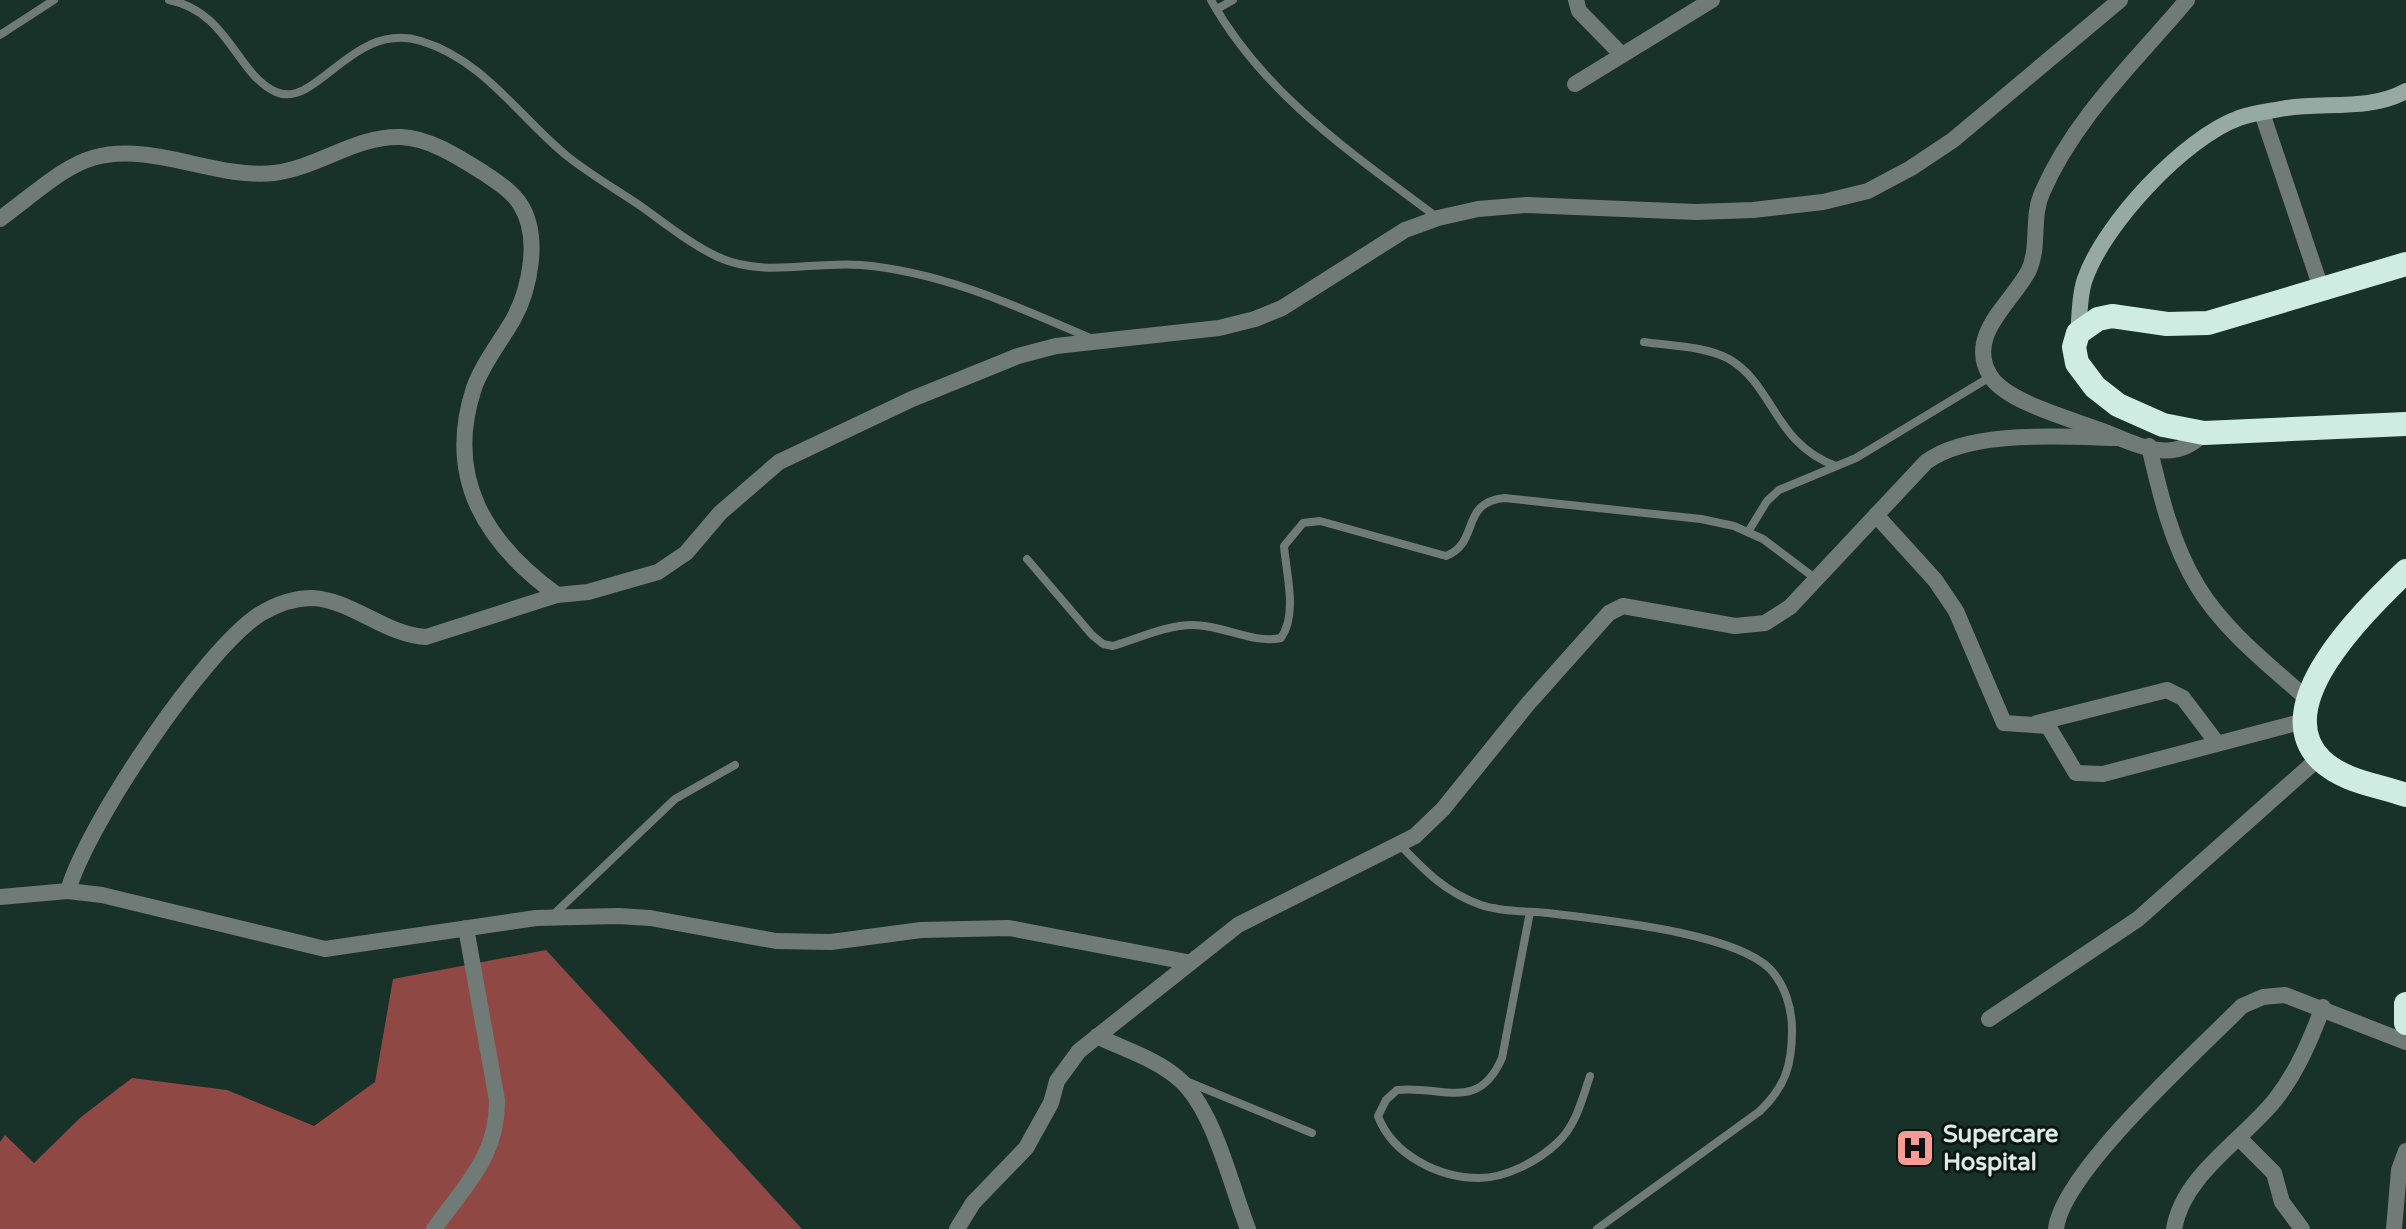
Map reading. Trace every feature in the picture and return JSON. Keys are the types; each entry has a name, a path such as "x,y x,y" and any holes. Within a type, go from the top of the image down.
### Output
{"highway":[{"path":"2406,264 2208,323 2167,324 2112,316 2086,325 2078,333 2074,347 2077,363 2095,387 2118,405 2163,425 2204,433 2406,424"},
{"path":"2406,571 2334,651 2305,710 2319,758 2339,773 2406,795"},
{"path":"2406,1004 2406,1023"}],"street":[{"path":"1576,0 1579,11 1622,55"},
{"path":"1575,84 1712,0"},
{"path":"68,891 90,835 203,671 260,614 286,601 313,598 341,605 406,636 426,637 557,595 588,592 658,572 686,553 720,513 779,462 856,424 1018,356 1056,346 1219,328 1255,319 1282,308 1405,230 1438,218 1478,209 1527,205 1696,212 1753,210 1823,202 1868,191 1911,168 1953,140 2120,0"},
{"path":"2187,0 2087,114 2053,169 2033,221 2035,249 2028,270 1987,329 1984,355 1991,376 2010,394 2119,438 2173,452 2184,450 2204,433"},
{"path":"2078,333 2084,280 2110,232 2133,204 2207,136 2238,119 2262,113 2322,103 2365,104 2406,91"},
{"path":"2262,113 2322,291"},
{"path":"0,219 75,164 117,151 146,153 217,169 275,173 385,138 404,137 428,143 490,177 521,205 531,239 530,262 524,297 474,386 465,425 467,465 488,530 507,554 557,595"},
{"path":"957,1229 973,1203 1026,1148 1038,1129 1066,1066 1097,1036 1187,962 1238,925 1400,845 1428,825 1609,613 1623,606 1735,626 1765,623 1790,607 1941,451 1968,444 2053,436 2119,438"},
{"path":"2037,723 2048,726 2076,773 2085,776 2217,743 2305,710 2198,587 2170,523 2149,446"},
{"path":"1876,515 1935,580 1956,611 2004,723 2012,726 2037,723 2167,690 2183,698 2217,743"},
{"path":"1989,1019 2138,919 2319,758"},
{"path":"0,897 68,891 126,900 325,949 551,917 650,918 776,941 831,942 921,930 1009,928 1187,962"},
{"path":"434,1229 485,1158 494,1139 497,1120 497,1100 466,928"},
{"path":"2056,1229 2064,1199 2101,1150 2242,1006 2263,997 2285,995 2323,1007 2406,1042"},
{"path":"2174,1229 2186,1193 2275,1100 2303,1059 2323,1007"},
{"path":"1097,1036 1178,1077 1204,1113 1248,1229"},
{"path":"2239,1138 2274,1173 2282,1202 2302,1229"},
{"path":"2394,1229 2399,1170 2406,1151"}],"lane":[{"path":"0,35 30,19 54,0"},
{"path":"169,0 203,14 228,39 262,83 278,93 291,95 310,88 373,41 395,36 420,41 454,54 488,79 568,156 662,221 730,261 775,269 846,265 903,271 978,289 1098,342"},
{"path":"1211,0 1256,67 1278,91 1332,138 1438,218"},
{"path":"1217,9 1233,0"},
{"path":"1644,342 1729,359 1747,377 1798,446 1837,467"},
{"path":"1748,532 1767,501 1779,490 1837,467 1991,376"},
{"path":"1027,559 1103,644 1113,646 1174,626 1195,625 1267,641 1281,638 1287,629 1284,546 1303,523 1320,521 1446,556 1459,551 1466,540 1475,511 1490,500 1504,498 1701,519 1763,539 1816,579"},
{"path":"551,917 657,814 685,793 735,765"},
{"path":"1400,845 1436,883 1459,897 1485,906 1695,936 1751,955 1770,969 1792,1012 1792,1055 1787,1077 1777,1095 1760,1111 1597,1229"},
{"path":"1530,912 1502,1058 1494,1075 1482,1088 1463,1094 1397,1090 1386,1100 1378,1116 1393,1144 1408,1156 1438,1169 1478,1178 1518,1168 1559,1142 1574,1122 1590,1076"},
{"path":"1178,1077 1312,1133"}],"shaded area":[{"path":"546,950 802,1229 0,1229 0,1142 5,1135 34,1163 81,1117 132,1078 227,1090 314,1126 375,1082 393,979"}],"place":[{"name":"Supercare Hospital","path":"1915,1148"}]}
